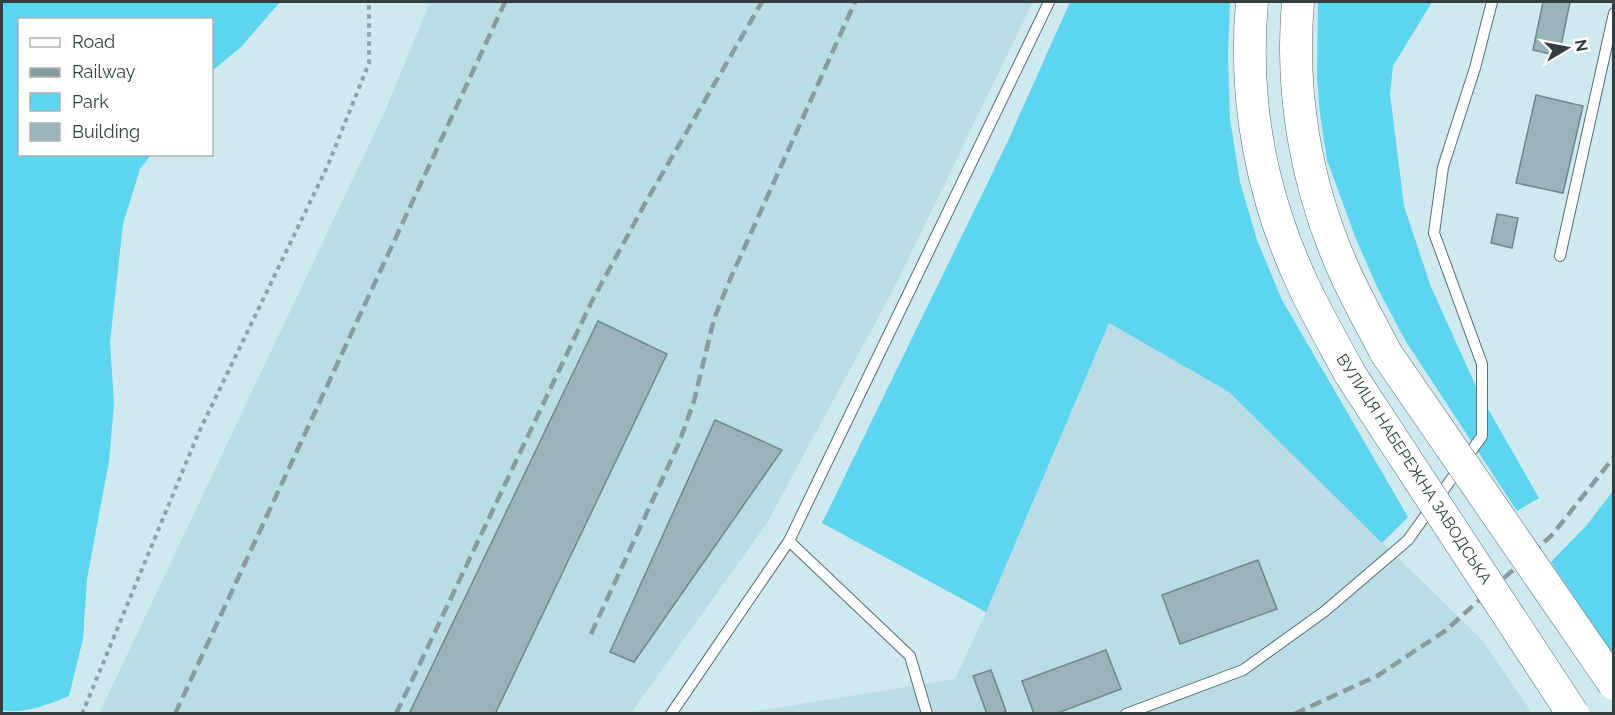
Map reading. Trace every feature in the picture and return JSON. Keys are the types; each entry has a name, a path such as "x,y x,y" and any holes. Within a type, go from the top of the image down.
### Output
{"main road":[{"name":"ВУЛИЦЯ НАБЕРЕЖНА ЗАВОДСЬКА","path":"1251,2 1248,66 1252,110 1264,174 1284,237 1305,289 1350,374 1573,714"},
{"path":"1298,2 1296,68 1307,157 1315,189 1342,267 1386,353 1614,684"}],"lane":[{"path":"671,714 789,541 1049,2"},
{"path":"1126,714 1243,670 1325,611 1408,540 1482,436 1482,364 1434,233 1443,167 1475,68 1492,2"},
{"path":"1560,256 1614,14"},
{"path":"789,541 910,656 927,714"}],"path":[{"path":"82,714 198,434 328,165 369,63 369,2"}],"shaded area":[{"path":"430,2 1033,2 894,288 767,523 631,713 99,714 386,109"},
{"path":"1109,323 1229,392 1482,640 1532,713 738,714 955,679 986,612"}],"green space":[{"path":"2,2 280,2 241,47 213,70 213,18 18,18 18,156 150,156 140,169 123,224 110,342 114,403 109,461 87,579 83,639 69,696 36,708 19,711 2,710"},
{"path":"1070,2 1230,2 1228,57 1230,119 1240,182 1257,240 1282,300 1408,517 1382,543 1229,392 1109,323 986,612 822,523 1007,143"},
{"path":"1318,2 1432,2 1393,66 1390,94 1404,206 1431,287 1479,393 1539,498 1517,511 1405,340 1379,291 1356,239 1327,160 1317,77"},
{"path":"1613,491 1613,655 1551,562 1586,526"}],"building":[{"path":"1543,2 1570,2 1559,56 1533,50"},
{"path":"1536,95 1583,106 1563,193 1516,183"},
{"path":"1497,214 1518,218 1512,248 1491,243"},
{"path":"598,321 667,354 495,714 409,714"},
{"path":"715,420 782,450 634,662 610,652"},
{"path":"1258,560 1277,609 1180,644 1162,595"},
{"path":"1106,650 1121,689 1055,714 1034,714 1022,681"},
{"path":"991,670 1006,711 1000,714 987,714 973,676"}],"railway":[{"path":"175,714 505,2"},
{"path":"396,714 592,301 647,200 762,2"},
{"path":"591,634 679,443 694,401 714,319 728,284 855,2"},
{"path":"1294,714 1377,676 1445,631 1552,535 1614,457"}]}
